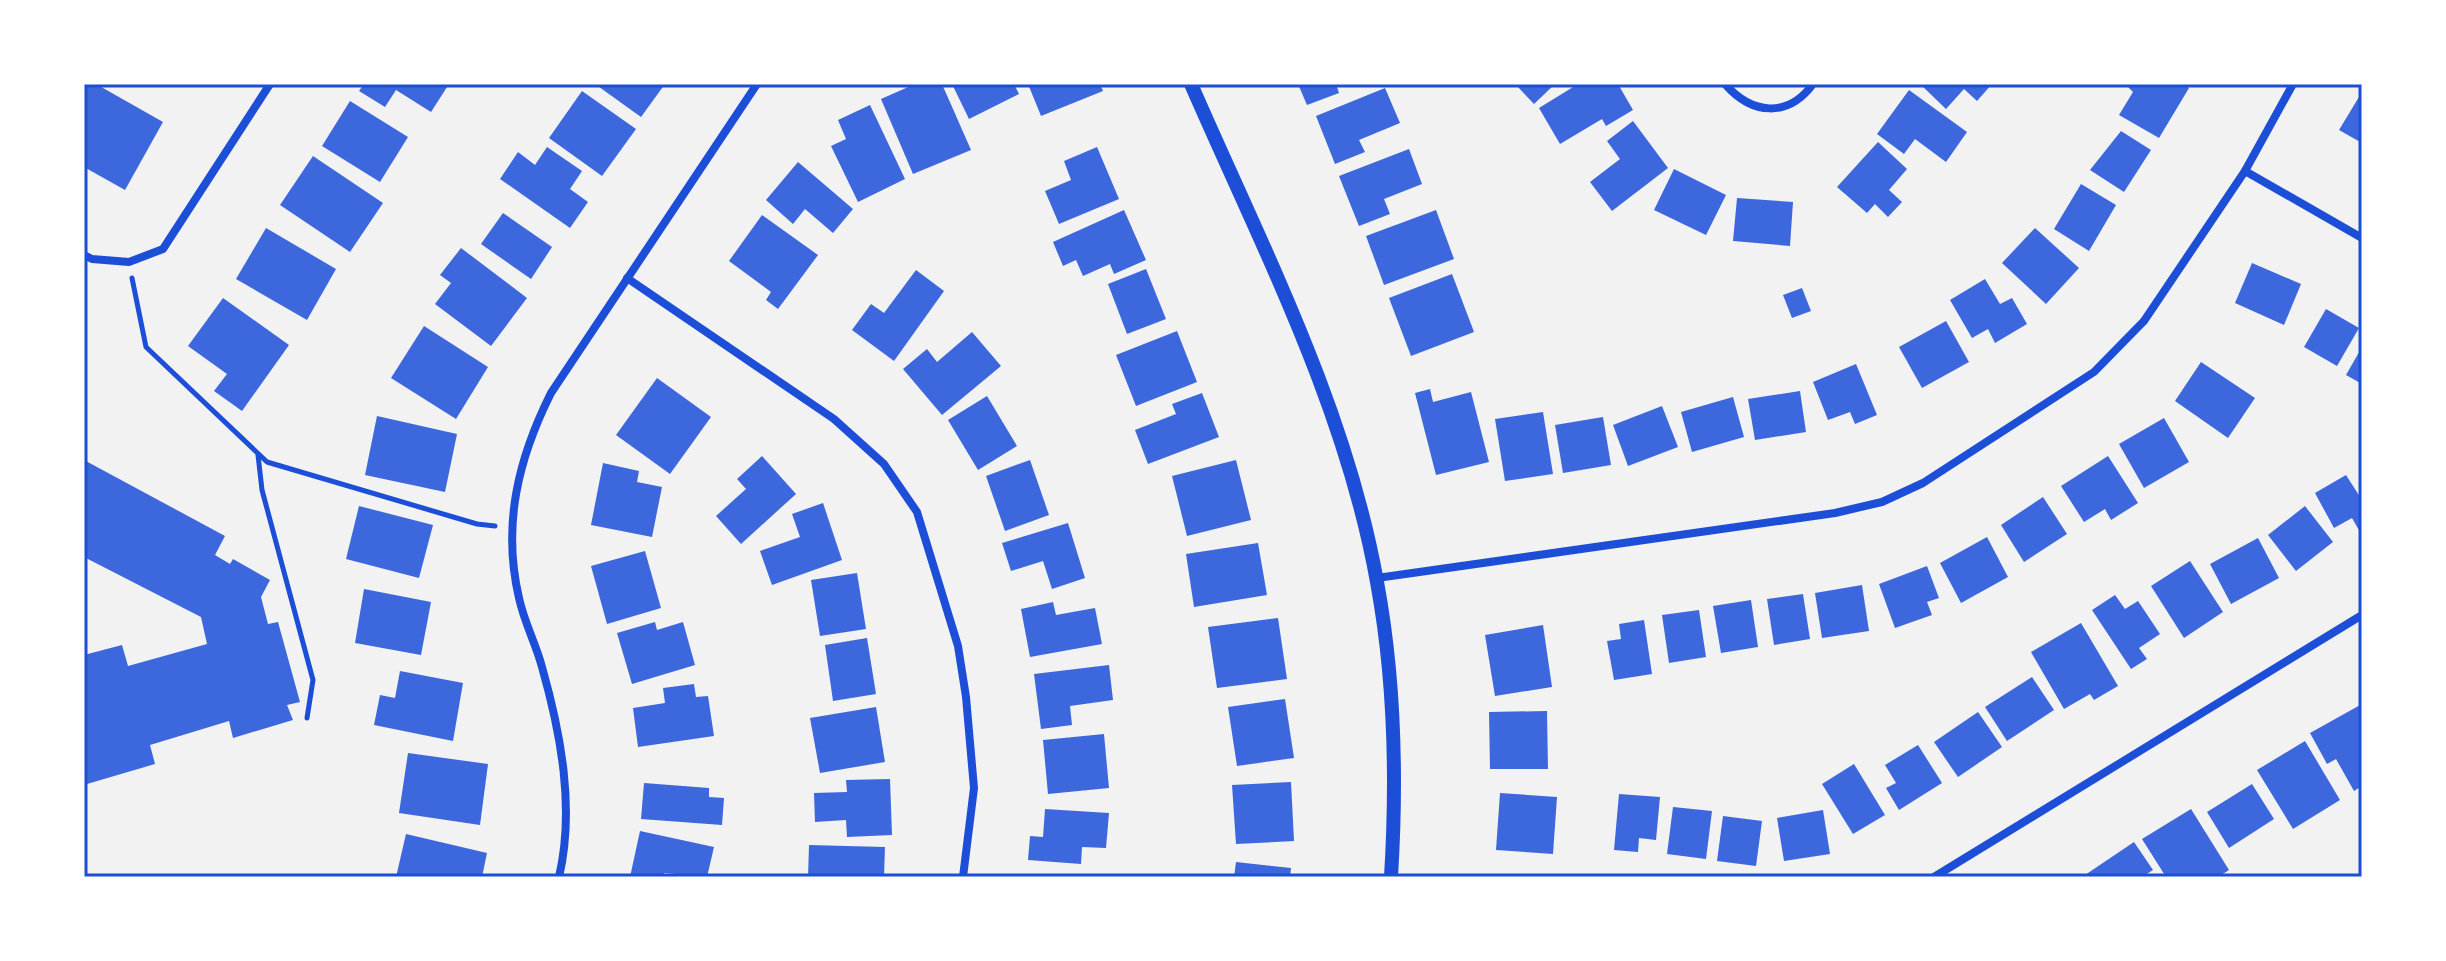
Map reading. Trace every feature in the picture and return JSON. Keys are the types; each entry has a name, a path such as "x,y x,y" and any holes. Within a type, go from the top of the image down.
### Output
{"street":[{"path":"84,255 92,259 129,262 163,249 270,84"},
{"path":"559,877 564,855 565,812 560,737 519,599 513,527 514,499 528,441 551,393 757,84"},
{"path":"1191,84 1314,367 1355,488 1377,578 1389,654 1393,749 1391,877"},
{"path":"1725,84 1751,106 1778,111 1803,98 1813,84"},
{"path":"1377,578 1835,513 1882,502 1909,490 2094,372 2144,321 2245,171 2293,84"},
{"path":"2245,171 2362,238"},
{"path":"627,278 834,419 884,464 917,512 958,646 966,697 974,788 963,877"},
{"path":"1934,877 2362,615"}],"path":[{"path":"129,262 146,347 267,462 477,524 513,527"},
{"path":"258,454 262,490 313,680 307,718"}],"building":[{"path":"84,84 96,84 163,122 125,190 84,167"},
{"path":"364,84 449,84 431,112 396,90 385,107 359,91"},
{"path":"595,84 665,84 641,117"},
{"path":"915,84 942,84 971,150 913,174 881,99"},
{"path":"952,84 1014,84 1019,94 969,119"},
{"path":"1028,84 1100,84 1103,91 1041,116"},
{"path":"1298,84 1336,84 1339,93 1307,105"},
{"path":"1515,84 1555,84 1534,104"},
{"path":"1578,84 1618,84 1633,110 1606,126 1602,119 1560,144 1539,108"},
{"path":"1920,84 1992,84 1977,101 1964,89 1946,109"},
{"path":"2125,84 2183,84 2189,88 2159,138 2119,115 2133,92"},
{"path":"1385,88 1400,123 1359,140 1365,152 1335,164 1316,116"},
{"path":"1909,90 1967,132 1946,162 1915,139 1904,154 1877,134"},
{"path":"582,91 636,129 602,176 549,138"},
{"path":"2362,92 2362,143 2339,130"},
{"path":"350,101 408,137 380,182 322,146"},
{"path":"870,105 905,179 858,202 831,146 846,139 838,120"},
{"path":"1633,121 1668,168 1612,211 1590,182 1620,159 1607,141"},
{"path":"2121,131 2151,150 2124,192 2090,170"},
{"path":"1878,142 1907,169 1889,190 1902,202 1888,217 1875,204 1867,213 1837,187"},
{"path":"547,147 582,171 570,189 588,202 570,228 500,179 518,152 535,165"},
{"path":"1097,147 1119,199 1059,224 1045,191 1071,180 1064,161"},
{"path":"1409,149 1422,184 1384,199 1390,214 1359,226 1339,176"},
{"path":"313,156 383,203 350,252 280,205"},
{"path":"798,162 853,209 833,233 805,209 793,224 766,200"},
{"path":"1674,169 1726,195 1706,235 1654,210"},
{"path":"2081,184 2116,205 2089,251 2054,229"},
{"path":"1737,198 1793,202 1790,246 1733,241"},
{"path":"1124,210 1146,260 1114,274 1110,264 1083,276 1076,260 1063,266 1053,242"},
{"path":"1436,210 1454,259 1384,285 1366,236"},
{"path":"503,213 552,247 531,279 481,244"},
{"path":"762,215 818,255 778,309 766,300 771,292 729,261"},
{"path":"266,228 336,269 307,320 236,279"},
{"path":"2035,228 2079,268 2046,304 2002,263"},
{"path":"461,248 527,298 491,346 435,304 451,283 440,275"},
{"path":"2252,263 2301,284 2284,325 2235,303"},
{"path":"1146,269 1166,319 1127,334 1108,284"},
{"path":"916,270 944,291 894,361 852,330 871,304 884,313"},
{"path":"1452,274 1474,332 1411,356 1389,298"},
{"path":"1985,279 2000,304 2012,298 2027,324 1995,343 1988,329 1972,338 1950,300"},
{"path":"1802,288 1811,311 1792,318 1783,295"},
{"path":"223,298 289,345 242,411 214,391 227,374 188,346"},
{"path":"2326,309 2359,328 2337,366 2304,347"},
{"path":"1946,321 1969,362 1922,388 1899,347"},
{"path":"424,326 488,367 456,419 391,378"},
{"path":"1177,331 1197,382 1136,406 1116,355"},
{"path":"972,332 1001,366 942,415 903,369 927,349 937,362"},
{"path":"2362,347 2362,384 2346,375"},
{"path":"2201,362 2255,398 2228,438 2175,401"},
{"path":"1856,364 1877,415 1855,424 1850,412 1828,420 1813,382"},
{"path":"657,378 711,417 670,474 616,435"},
{"path":"1430,389 1433,402 1471,392 1489,462 1436,475 1415,393"},
{"path":"1800,391 1806,432 1755,440 1748,399"},
{"path":"1202,393 1219,437 1148,464 1135,430 1176,414 1172,404"},
{"path":"987,396 1017,446 978,470 948,420"},
{"path":"1733,397 1744,437 1692,452 1681,412"},
{"path":"1662,406 1678,447 1628,466 1613,425"},
{"path":"1543,412 1553,474 1505,481 1495,419"},
{"path":"377,416 457,434 445,492 365,475"},
{"path":"1603,417 1611,465 1563,473 1555,425"},
{"path":"2164,418 2189,462 2144,488 2119,444"},
{"path":"762,456 796,494 741,544 716,516 746,489 737,479"},
{"path":"2108,456 2138,503 2111,520 2105,509 2084,522 2061,486"},
{"path":"84,460 225,536 215,555 230,564 233,559 270,580 261,597 268,624 278,622 300,702 287,705 293,720 233,738 229,721 150,745 155,764 87,784 84,772 84,655 122,645 128,666 207,644 201,617 84,557"},
{"path":"1030,460 1049,515 1005,531 986,476"},
{"path":"1236,460 1251,520 1187,536 1172,476"},
{"path":"603,463 639,471 637,482 662,487 652,537 591,525"},
{"path":"2346,475 2362,500 2360,532 2352,518 2334,528 2315,493"},
{"path":"2043,497 2067,534 2024,562 2001,525"},
{"path":"823,503 842,560 772,585 760,551 800,537 792,514"},
{"path":"359,506 433,525 419,578 346,559"},
{"path":"2305,506 2333,542 2296,571 2268,535"},
{"path":"1068,523 1085,578 1052,589 1043,561 1011,571 1002,543"},
{"path":"1987,537 2008,577 1961,603 1940,563"},
{"path":"2258,538 2279,578 2231,604 2210,564"},
{"path":"1258,543 1267,595 1194,607 1186,554"},
{"path":"645,551 661,608 607,624 591,566"},
{"path":"2190,561 2223,612 2184,638 2151,586"},
{"path":"1927,566 1939,598 1927,602 1932,615 1895,628 1879,584"},
{"path":"857,573 866,629 820,636 811,580"},
{"path":"1862,585 1869,631 1822,638 1815,593"},
{"path":"364,589 431,602 421,655 355,643"},
{"path":"1803,594 1810,639 1774,645 1767,599"},
{"path":"2115,595 2125,609 2138,601 2160,634 2139,648 2147,659 2131,669 2092,610"},
{"path":"1751,600 1758,647 1721,653 1713,606"},
{"path":"1053,602 1056,615 1095,608 1102,644 1030,657 1021,609"},
{"path":"1699,610 1706,657 1669,663 1662,615"},
{"path":"1278,618 1287,679 1217,688 1208,627"},
{"path":"1644,620 1652,674 1614,680 1607,641 1621,639 1619,624"},
{"path":"655,622 657,630 683,622 695,665 632,684 617,633"},
{"path":"2081,623 2118,686 2094,700 2090,694 2064,709 2031,652"},
{"path":"1543,625 1552,687 1495,696 1485,635"},
{"path":"867,638 876,694 833,701 825,645"},
{"path":"1109,665 1113,700 1070,706 1072,725 1041,729 1034,674"},
{"path":"400,671 463,683 453,741 374,725 380,695 395,698"},
{"path":"2032,677 2054,710 2007,741 1985,707"},
{"path":"694,684 696,697 708,696 714,736 638,747 633,708 665,703 663,688"},
{"path":"1285,699 1294,758 1237,766 1228,707"},
{"path":"2362,704 2362,786 2354,791 2336,759 2327,764 2310,733"},
{"path":"876,707 885,762 820,773 810,718"},
{"path":"1547,711 1548,769 1490,769 1489,712"},
{"path":"1978,712 2002,747 1958,777 1934,742"},
{"path":"1104,734 1109,788 1048,794 1043,740"},
{"path":"2305,741 2340,800 2293,829 2257,770"},
{"path":"1918,745 1942,783 1899,810 1886,788 1896,783 1885,765"},
{"path":"408,753 488,764 480,825 399,813"},
{"path":"1854,764 1885,815 1853,834 1822,784"},
{"path":"890,779 892,835 847,837 846,820 815,822 814,793 847,792 846,780"},
{"path":"1291,782 1294,841 1236,844 1232,785"},
{"path":"644,783 709,788 709,797 724,798 722,825 641,819"},
{"path":"2252,784 2274,819 2229,848 2207,812"},
{"path":"1500,793 1557,797 1553,854 1496,850"},
{"path":"1619,794 1660,797 1656,840 1639,838 1638,852 1614,850"},
{"path":"1673,807 1712,811 1706,859 1667,854"},
{"path":"1045,809 1109,813 1106,848 1082,847 1081,864 1028,860 1030,836 1043,837"},
{"path":"2191,809 2229,870 2218,877 2166,877 2142,839"},
{"path":"1823,810 1830,854 1784,861 1777,818"},
{"path":"1723,816 1762,821 1756,866 1717,861"},
{"path":"640,831 714,847 707,877 664,873 663,877 630,877"},
{"path":"406,834 487,853 482,877 396,877"},
{"path":"2134,842 2153,870 2142,877 2085,875"},
{"path":"809,845 885,847 884,877 808,877"},
{"path":"1236,862 1291,868 1290,877 1234,877"}]}
